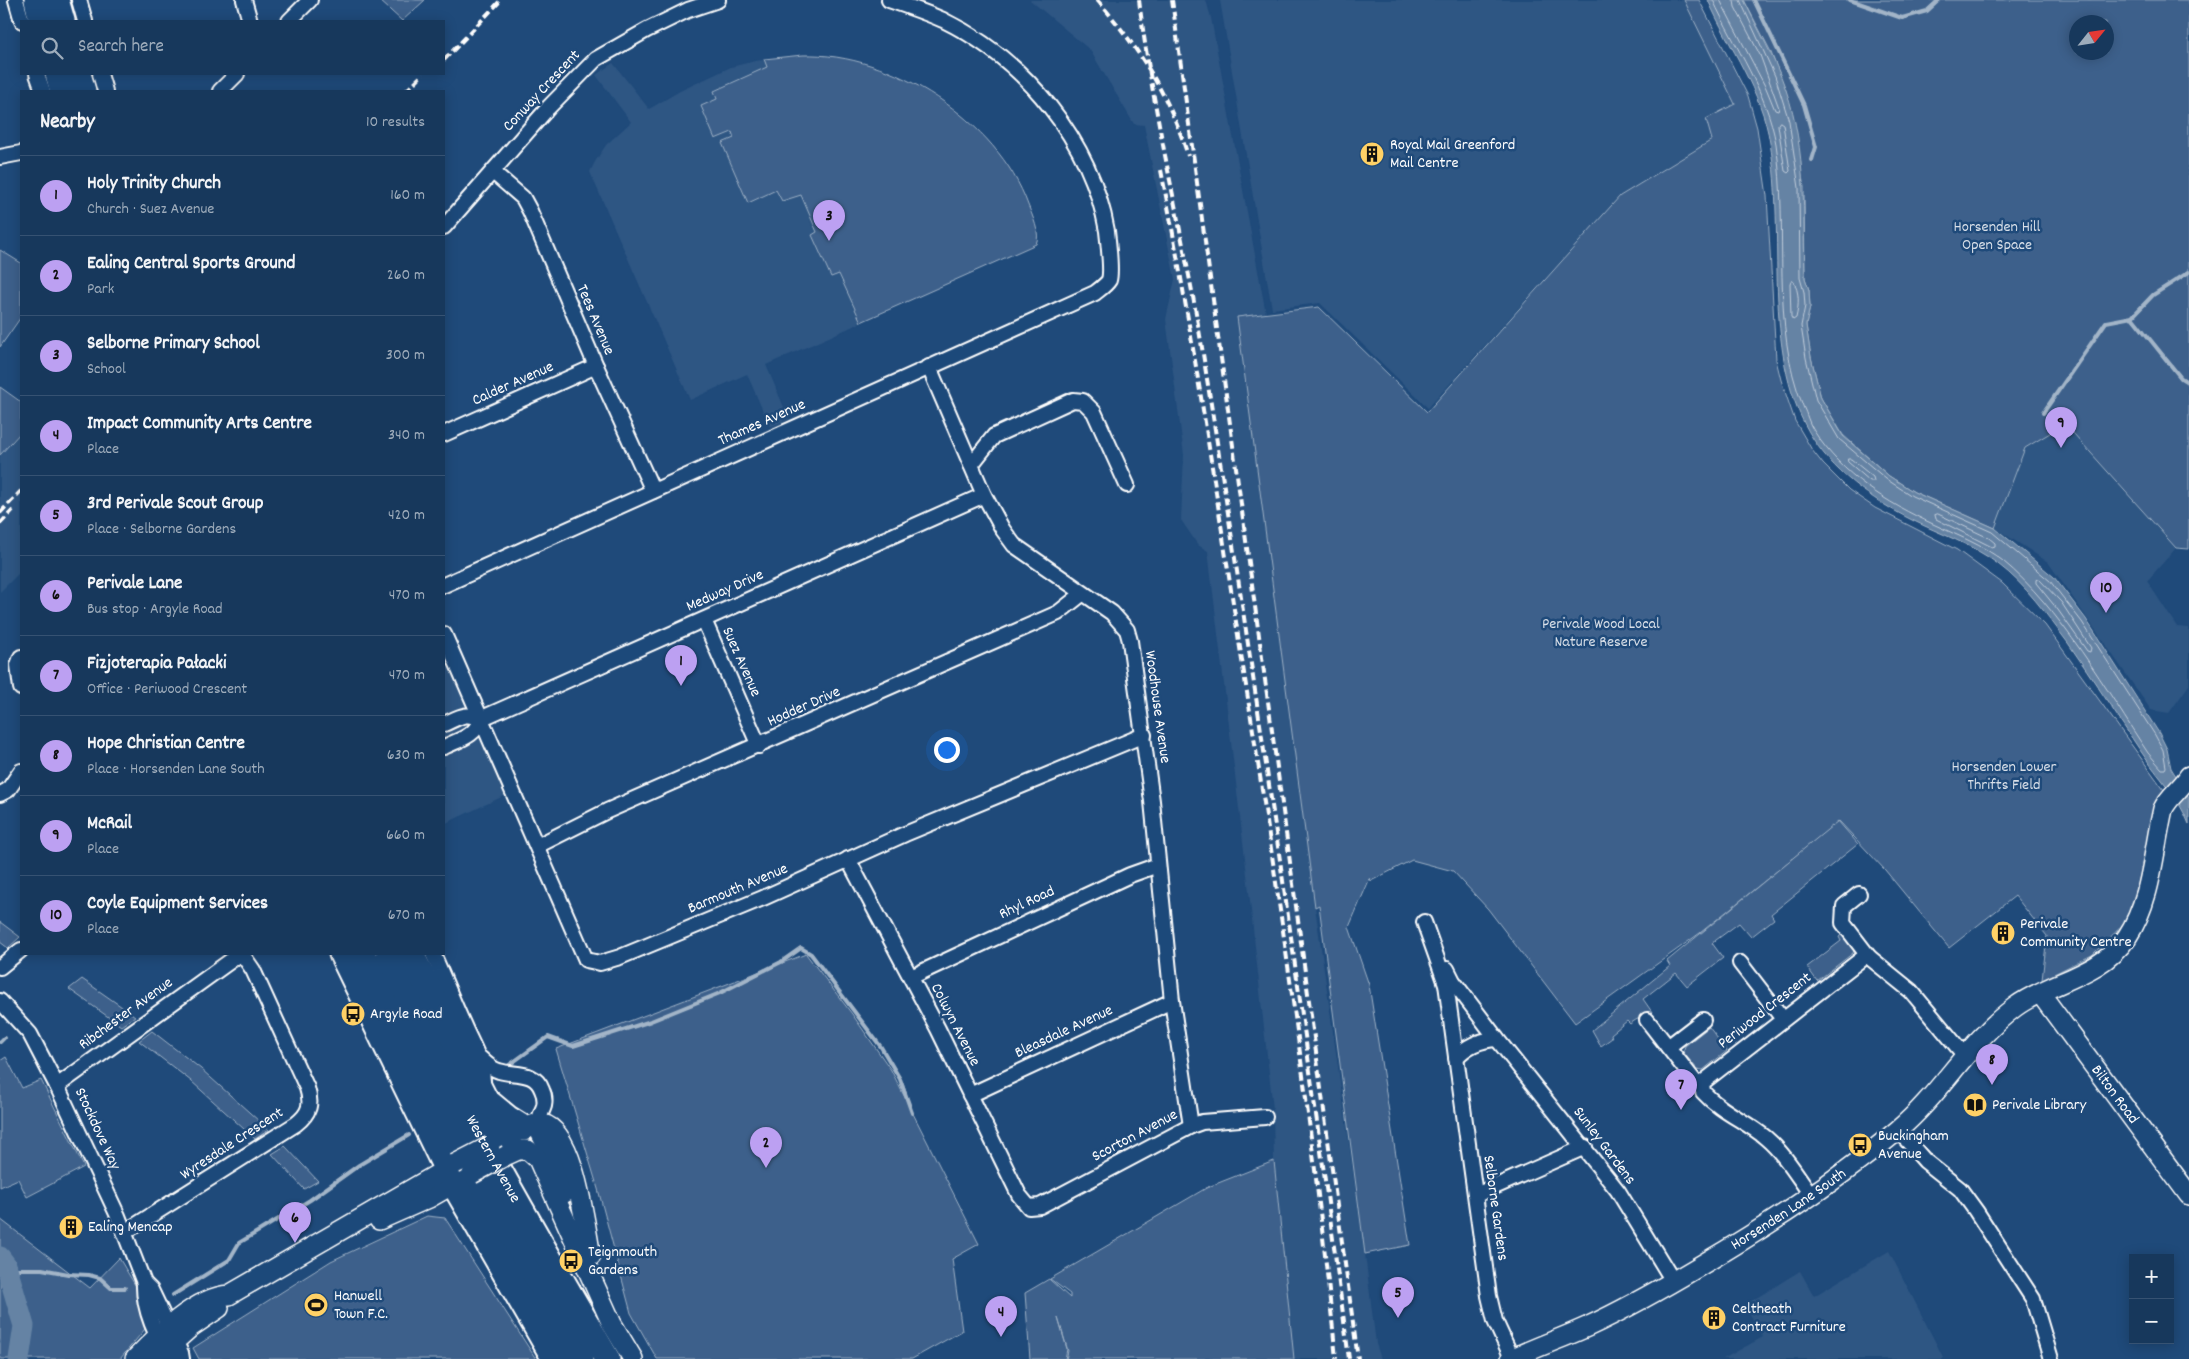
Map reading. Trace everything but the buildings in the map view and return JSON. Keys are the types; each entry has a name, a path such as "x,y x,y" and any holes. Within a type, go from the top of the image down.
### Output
{"highway":[{"path":"37,0 42,20"},
{"path":"56,0 62,20"},
{"path":"58,75 63,90"},
{"path":"78,75 83,90"},
{"path":"343,955 454,1174 555,1359"},
{"name":"Western Avenue","path":"363,955 435,1102 504,1228 580,1359"},
{"name":"Western Avenue","path":"389,955 455,1090 524,1218 607,1359"},
{"path":"411,955 433,1000 487,1101 514,1140"}],"street":[{"path":"16,0 22,20"},
{"path":"79,0 85,20"},
{"path":"244,0 250,20"},
{"path":"289,20 310,0"},
{"name":"Conway Crescent","path":"445,226 548,108 596,59 647,30 688,10 718,0"},
{"name":"Thames Avenue","path":"445,585 1095,293 1110,278 1108,239 1103,211 1090,173 1059,118 1041,96 990,49 943,21 890,0"},
{"path":"38,75 43,90"},
{"path":"100,75 105,90"},
{"path":"221,90 236,75"},
{"path":"0,157 20,153"},
{"name":"Tees Avenue","path":"493,172 523,198 530,211 596,366 653,491"},
{"name":"Calder Avenue","path":"445,434 596,366"},
{"name":"Woodhouse Avenue","path":"929,367 984,495 1003,530 1014,545 1112,613 1127,630 1133,657 1144,735 1172,1001 1191,1126"},
{"path":"971,465 994,436 1073,400 1083,401 1094,412 1126,485"},
{"name":"Medway Drive","path":"480,719 984,495"},
{"name":"Hodder Drive","path":"537,846 607,811 759,746 1058,613 1082,594"},
{"name":"Suez Avenue","path":"704,620 759,746"},
{"path":"445,636 480,719 479,728 474,733 445,747"},
{"path":"20,660 18,666 20,681"},
{"path":"445,724 466,714 480,719"},
{"name":"Barmouth Avenue","path":"480,719 586,960 600,963 620,957 763,898 848,859 1144,735"},
{"path":"0,794 8,790 20,772"},
{"name":"Horsenden Lane South","path":"1512,1359 1589,1326 1673,1281 1757,1232 1812,1196 1898,1130 1929,1100 1965,1056 2013,1008 2040,993 2074,979 2096,966 2117,950 2138,917 2149,887 2163,809 2170,797 2187,780"},
{"name":"Colwyn Avenue","path":"848,859 911,976 1019,1195 1029,1207"},
{"name":"Rhyl Road","path":"911,976 1130,875 1158,865"},
{"path":"1859,894 1844,906 1843,923 1870,957 1911,992 1965,1056"},
{"name":"Sunley Gardens","path":"1424,922 1453,980 1497,1039 1618,1191 1673,1281"},
{"name":"Selborne Gardens","path":"1424,922 1446,984 1494,1321 1512,1359"},
{"path":"0,967 20,951"},
{"name":"Ribchester Avenue","path":"57,1086 240,955"},
{"name":"Wyresdale Crescent","path":"126,1232 306,1116 311,1104 306,1088 253,970 242,955"},
{"path":"433,955 464,1027 480,1058 483,1071 482,1086 487,1101"},
{"name":"Periwood Crescent","path":"1701,1085 1864,957 1870,957"},
{"path":"1740,963 1783,1019"},
{"name":"Bilton Road","path":"2040,993 2189,1195"},
{"name":"Stockdove Way","path":"0,1001 30,1034 57,1086 126,1232 144,1283 144,1294 165,1345 182,1359"},
{"name":"Bleasdale Avenue","path":"970,1095 1172,1001"},
{"path":"1647,1020 1696,1083 1701,1085 1703,1092 1718,1107 1768,1139 1812,1196"},
{"path":"1668,1048 1703,1020"},
{"path":"1456,1058 1464,1049 1476,1043 1487,1039 1497,1039"},
{"path":"135,1359 165,1345 184,1315 218,1296 229,1295 514,1140 539,1115 544,1106 544,1096 537,1081 523,1074 500,1072 491,1068 480,1058"},
{"name":"Scorton Avenue","path":"1029,1207 1040,1206 1191,1126 1202,1122 1265,1117"},
{"path":"514,1140 555,1130 567,1150 572,1165 600,1296"},
{"path":"1898,1130 1925,1161 1960,1189 1976,1211 2033,1299 2051,1359"},
{"path":"514,1140 560,1175 581,1252"},
{"path":"514,1140 538,1159 612,1324 633,1359"},
{"path":"1476,1195 1584,1147"}],"shaded area":[{"path":"1030,0 1206,0 1211,18 1266,314 1237,318 1315,907 1365,1254 1376,1344 1381,1359 1294,1359 1274,1161 1273,1109 1208,551 1198,545 1181,520 1184,455 1166,319 1175,279 1144,125 1134,124 1090,50"},
{"path":"1220,0 1699,0 1748,96 1754,115 1620,196 1428,408 1320,303 1272,309"},
{"path":"803,55 832,56 883,70 927,91 963,116 989,141 1010,168 1026,199 1038,239 1036,244 1031,247 766,365 789,419 770,427 747,374 690,400 590,172 606,145 631,122 596,75 613,63 649,109 680,91 731,67 755,61"},
{"path":"2065,424 2176,548 2147,581 2177,627 2189,628 2189,685 2169,713 2151,710 2048,562 1995,528 2025,448"},
{"path":"20,433 20,572 0,592 0,455"},
{"path":"445,650 510,793 445,824"},
{"path":"1889,1251 1944,1359 1723,1359 1763,1337 1745,1305 1800,1271 1814,1296"}],"green space":[{"path":"379,0 425,0 403,20"},
{"name":"Perivale Wood Local Nature Reserve","path":"1684,0 1699,0 1748,96 1757,128 1767,196 1776,360 1795,421 1812,450 1849,490 1875,508 1957,550 2002,583 2045,625 2164,790 2132,916 2092,955 2042,980 2047,936 2015,896 1949,948 1885,870 1839,821 1700,933 1575,1023 1488,909 1453,871 1412,860 1371,881 1370,878 1349,927 1369,985 1410,1245 1365,1254 1319,905 1315,907 1237,317 1319,307 1427,412 1620,196 1712,140 1706,119 1735,104"},
{"name":"Horsenden Hill Open Space","path":"1744,0 2189,0 2189,549 2176,548 2065,424 2025,448 1995,528 1914,492 1889,476 1843,435 1821,398 1811,357 1806,325 1810,307 1809,290 1805,278 1804,187 1786,91 1770,50"},
{"path":"803,55 837,57 871,65 905,79 937,97 967,120 993,146 1013,174 1035,224 1036,244 861,322 839,274 831,277 812,235 817,232 801,195 782,201 776,190 748,203 722,143 734,138 732,132 715,139 701,106 717,99 714,91 767,67 764,59"},
{"path":"0,250 20,262 20,318 0,347"},
{"path":"0,387 20,401 20,433 0,455"},
{"path":"1838,821 1858,844 1771,914 1774,919 1751,937 1739,923 1712,943 1723,958 1687,986 1676,973 1643,999 1652,1012 1630,1024 1627,1021 1611,1034 1612,1038 1601,1046 1592,1030 1670,966 1667,961"},
{"path":"0,922 20,937 8,948 0,942"},
{"path":"1841,935 1844,936 1854,950 1853,953 1817,981 1807,967 1841,941 1839,937"},
{"path":"806,954 852,1014 891,1070 979,1244 952,1259 962,1331 912,1359 657,1359 631,1313 598,1189 556,1049"},
{"path":"82,979 135,1016 121,1026 69,989"},
{"path":"1709,1027 1727,1051 1703,1070 1697,1069 1683,1052 1685,1046"},
{"path":"152,1031 201,1069 269,1130 255,1139 191,1081 139,1041"},
{"path":"6,1057 22,1088 41,1080 84,1167 27,1197 18,1179 0,1187 0,1061"},
{"path":"285,1146 318,1181 304,1189 272,1154"},
{"path":"1274,1161 1294,1359 1066,1359 1068,1351 1058,1318 1067,1349 1065,1359 1030,1359 1025,1293 1049,1279 1070,1298 1070,1294 1050,1279 1208,1187"},
{"path":"427,1216 445,1218 536,1359 199,1359 193,1348 331,1261"},
{"path":"0,1219 90,1288 119,1258 138,1290 145,1329 120,1359 0,1359"}],"water":[{"path":"1708,0 1744,0 1772,55 1786,90 1798,136 1801,159 1805,278 1809,290 1810,307 1806,325 1811,357 1821,398 1843,436 1889,476 1914,492 1995,528 2054,577 2086,619 2159,733 2167,749 2171,768 2189,797 2189,824 2174,796 2142,753 2068,643 2018,581 1998,564 1978,551 1912,520 1868,494 1841,472 1818,446 1809,432 1794,400 1785,365 1780,328 1774,178 1766,124 1760,105 1744,70"}],"waterway":[{"path":"1754,0 1804,105 1816,147 1812,160"},
{"path":"1850,0 1902,18 1927,11 1939,0"},
{"path":"2043,413 2106,322 2132,317 2153,295 2189,272"},
{"path":"2132,317 2181,378 2189,383"},
{"path":"505,1068 548,1037 573,1046 651,1021 720,993 781,962 801,948 811,954 881,1047 900,1079 912,1113"},
{"path":"0,1042 4,1038"},
{"path":"173,1295 229,1260 239,1243 310,1200 359,1165 409,1135"},
{"path":"0,1257 6,1265 24,1326 19,1359"},
{"path":"7,1269 42,1269 68,1274 89,1275 100,1278 111,1288 125,1288"}],"railway":[{"path":"445,59 501,0"},
{"path":"1097,0 1126,35 1151,73 1172,113 1188,156"},
{"path":"1139,0 1161,135 1204,360 1224,485 1280,859 1349,1359"},
{"path":"1172,0 1358,1359"},
{"path":"407,90 422,75"},
{"path":"1161,170 1202,402 1279,906 1316,1178 1336,1359"},
{"path":"0,513 20,492"},
{"path":"0,524 13,510"}],"place":[{"name":"Royal Mail Greenford Mail Centre","path":"1372,154"},
{"name":"Selborne Primary School","path":"829,241"},
{"name":"McRail","path":"2061,448"},
{"name":"Coyle Equipment Services","path":"2106,613"},
{"name":"Holy Trinity Church","path":"681,686"},
{"name":"Perivale Community Centre","path":"2003,933"},
{"name":"Argyle Road","path":"353,1014"},
{"name":"Hope Christian Centre","path":"1992,1085"},
{"name":"Perivale Library","path":"1975,1105"},
{"name":"Fizjoterapia Pałacki","path":"1681,1110"},
{"name":"Buckingham Avenue","path":"1860,1145"},
{"name":"Ealing Central Sports Ground","path":"766,1168"},
{"name":"Ealing Mencap","path":"71,1227"},
{"name":"Perivale Lane","path":"295,1243"},
{"name":"Teignmouth Gardens","path":"571,1261"},
{"name":"Hanwell Town F.C.","path":"316,1305"},
{"name":"3rd Perivale Scout Group","path":"1398,1318"},
{"name":"Celtheath Contract Furniture","path":"1714,1318"},
{"name":"Impact Community Arts Centre","path":"1001,1337"}],"park label":[{"name":"Horsenden Lower Thrifts Field","path":"2004,776"}]}
